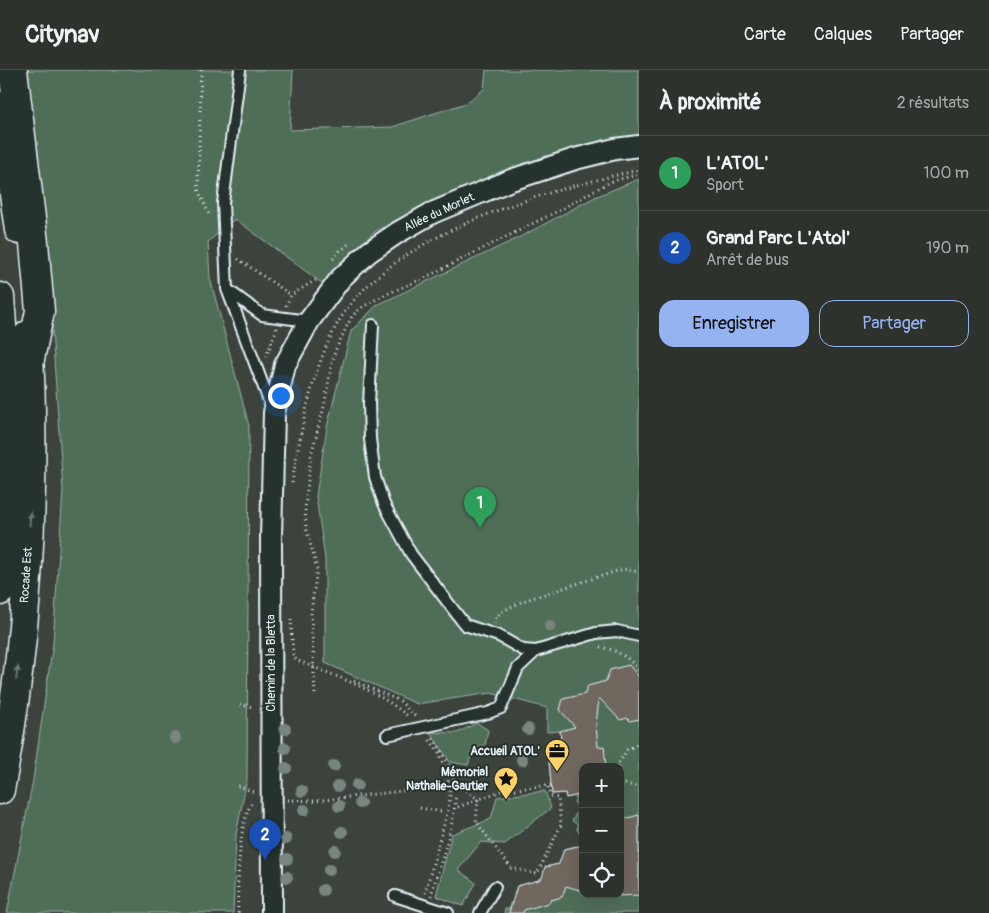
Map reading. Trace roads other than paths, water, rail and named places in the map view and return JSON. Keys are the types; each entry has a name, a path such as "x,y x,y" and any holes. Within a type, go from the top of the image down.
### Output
{"highway":[{"path":"13,70 34,243 40,311 30,359"},
{"path":"0,106 21,245 30,359"},
{"name":"Rocade Est","path":"0,297 6,420 6,509 0,591"},
{"name":"Rocade Est","path":"0,790 13,712 25,603 32,416 30,359"}],"street":[{"name":"Allée du Morlet","path":"274,413 285,364 309,321 341,278 369,252 396,233 432,213 511,180 575,159 615,149 639,146"},
{"name":"Chemin de la Bletta","path":"272,913 266,796 274,413"}],"lane":[{"path":"240,70 223,203 227,289 274,413"},
{"path":"227,289 262,315 309,321"},
{"path":"373,325 369,404 374,477 384,504 411,554 465,625 499,636 523,650 536,651 596,634 617,631 639,636"},
{"path":"387,735 488,713 501,708 518,668 536,651"},
{"path":"480,913 495,887"},
{"path":"395,896 448,913"}],"place":[{"name":"L'ATOL'","path":"480,528"},
{"name":"Accueil ATOL'","path":"557,772"},
{"name":"Mémorial Nathalie-Gautier","path":"506,800"},
{"name":"Grand Parc L'Atol'","path":"265,860"}]}
